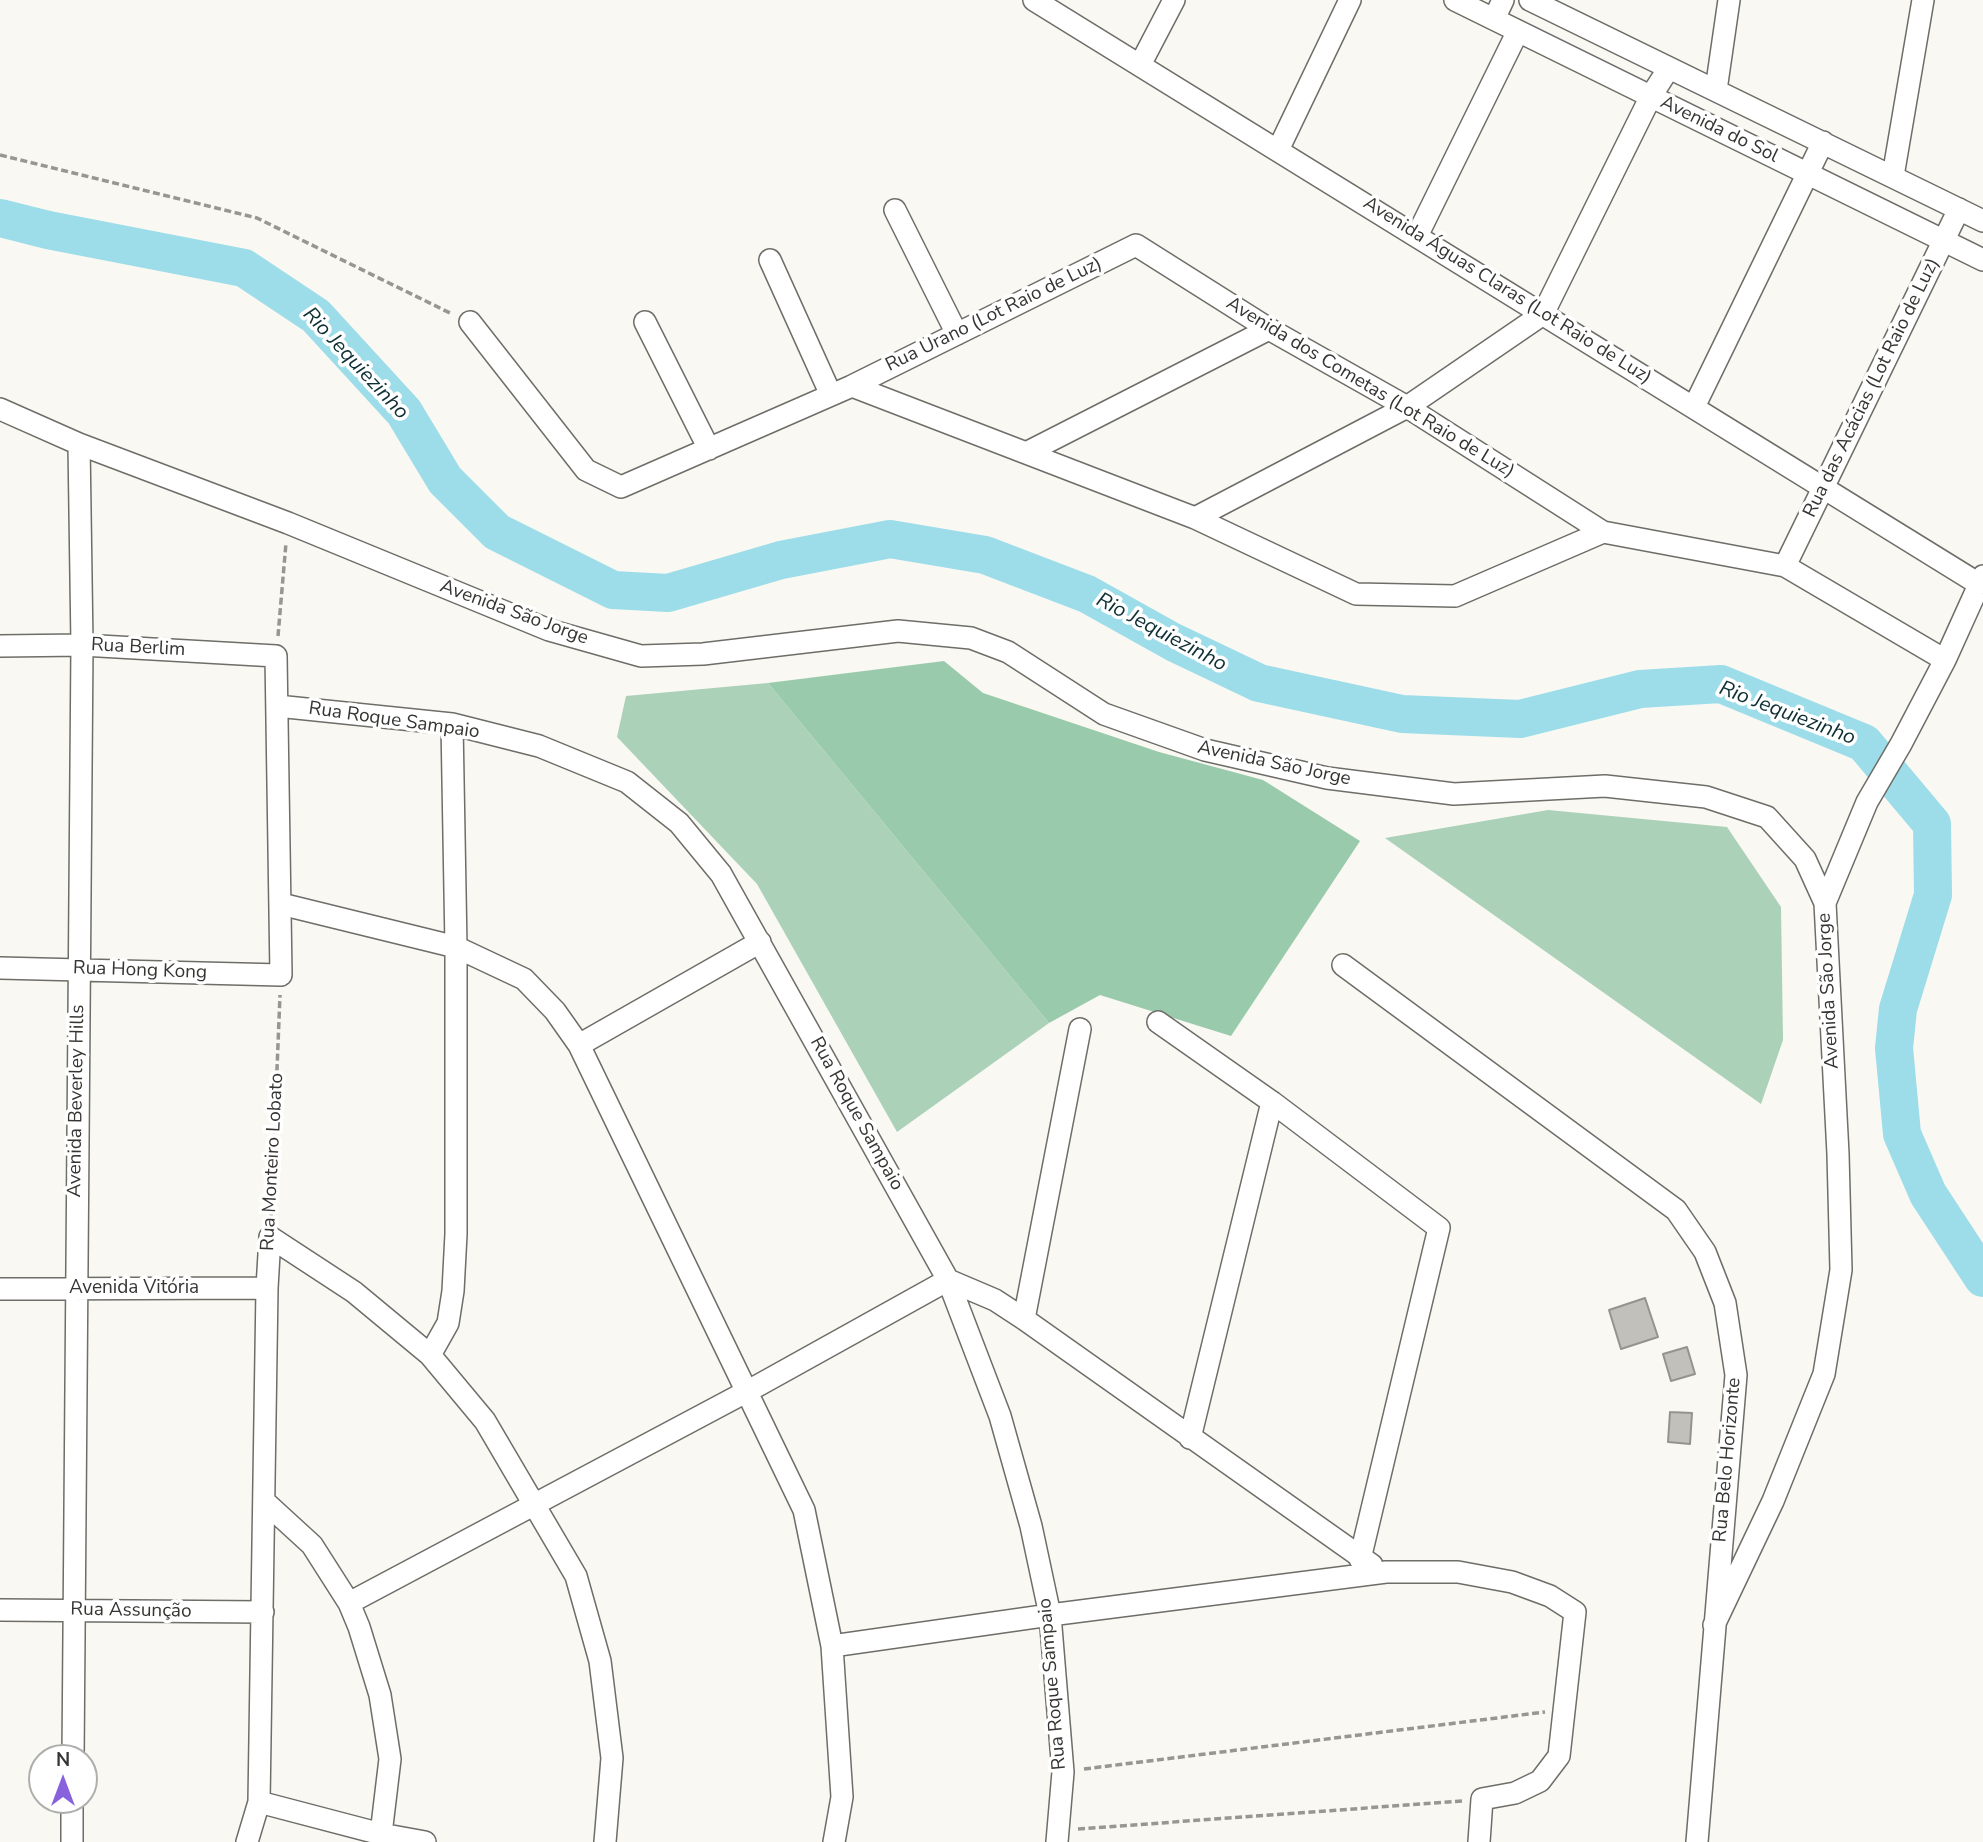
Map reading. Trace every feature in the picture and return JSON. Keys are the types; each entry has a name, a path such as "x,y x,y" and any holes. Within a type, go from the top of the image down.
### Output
{"street":[{"name":"Avenida Águas Claras (Lot Raio de Luz)","path":"1034,0 1694,407 1981,580"},
{"path":"1140,65 1174,0"},
{"path":"1279,150 1350,0"},
{"name":"Avenida do Sol","path":"1455,0 1499,10 1518,31 1983,260"},
{"name":"Avenida do Sol","path":"1530,0 1983,221"},
{"path":"1716,90 1729,0"},
{"path":"1893,176 1923,0"},
{"path":"1417,236 1518,31"},
{"path":"1195,518 1407,407 1544,314 1651,96 1670,68"},
{"path":"1694,407 1823,142"},
{"name":"Rua das Acácias (Lot Raio de Luz)","path":"1785,566 1959,209"},
{"path":"895,210 957,334"},
{"name":"Rua Urano (Lot Raio de Luz)","path":"470,323 586,470 621,487 852,386 1136,245"},
{"name":"Avenida dos Cometas (Lot Raio de Luz)","path":"1136,245 1269,329 1407,407 1603,532"},
{"path":"770,260 831,395"},
{"path":"645,323 709,449"},
{"path":"1026,453 1269,329"},
{"path":"852,386 1195,518 1356,594 1455,596 1603,532 1785,566 1945,660"},
{"name":"Avenida São Jorge","path":"0,409 79,444 288,523 549,630 641,656 703,654 898,631 971,638 1008,652 1104,714 1205,750 1327,778 1454,794 1605,786 1706,797 1767,817 1805,859 1825,903 1842,1270 1824,1374 1773,1501 1714,1625"},
{"name":"Avenida Beverley Hills","path":"73,1744 82,645 79,444"},
{"path":"1825,903 1867,802 1945,660 1981,580"},
{"name":"Rua Berlim","path":"0,646 82,645 276,656"},
{"path":"276,656 281,975"},
{"name":"Rua Roque Sampaio","path":"278,705 452,724 539,746 627,782 679,823 721,874 948,1280 1000,1416 1031,1526 1050,1615 1063,1772 1058,1836"},
{"path":"430,1355 448,1323 453,1291 456,1234 456,947 452,724"},
{"path":"281,904 456,947 524,979 555,1011 579,1045 804,1510 832,1646 842,1797 834,1842"},
{"path":"579,1045 760,942"},
{"name":"Rua Belo Horizonte","path":"1343,965 1676,1210 1705,1252 1725,1303 1736,1375 1697,1842"},
{"name":"Rua Hong Kong","path":"0,968 281,975"},
{"path":"1158,1022 1272,1102 1439,1228 1360,1559"},
{"path":"1024,1320 1080,1029"},
{"path":"1190,1438 1272,1102"},
{"path":"270,1237 354,1292 430,1355 485,1421 576,1576 600,1661 612,1758 605,1842"},
{"name":"Rua Monteiro Lobato","path":"247,1842 259,1802 270,1237"},
{"path":"349,1603 948,1280 995,1300 1360,1559 1386,1573"},
{"name":"Avenida Vitória","path":"0,1289 267,1288"},
{"path":"265,1502 312,1545 349,1603 380,1695 390,1759 381,1834"},
{"path":"832,1646 1050,1615 1386,1573 1458,1572 1512,1582 1550,1596 1576,1612 1559,1756 1540,1781 1515,1793 1482,1799 1479,1842"},
{"name":"Rua Assunção","path":"0,1610 263,1612"},
{"path":"259,1802 381,1834 425,1842"},
{"path":"72,1814 72,1842"}],"path":[{"path":"0,155 257,218 470,323"},
{"path":"276,656 288,523"},
{"name":"Rua Monteiro Lobato","path":"270,1237 281,975"},
{"path":"1063,1772 1564,1710"},
{"path":"1058,1836 1482,1799"}],"green space":[{"path":"944,661 983,693 1159,752 1263,780 1360,841 1231,1036 1100,995 1049,1023 768,683"},
{"path":"768,683 1049,1023 897,1132 757,884 617,737 626,696"},
{"path":"1548,810 1727,827 1781,907 1783,1040 1761,1104 1385,838"}],"building":[{"path":"1645,1298 1658,1337 1621,1349 1609,1310"},
{"path":"1687,1347 1695,1374 1671,1381 1663,1354"},
{"path":"1670,1412 1692,1413 1690,1444 1668,1442"}],"waterway":[{"name":"Rio Jequiezinho","path":"0,218 48,230 244,268 316,316 404,412 445,480 497,532 613,590 668,593 781,560 890,539 985,555 1087,594 1173,642 1259,683 1402,714 1520,719 1640,689 1721,684 1864,743 1932,824 1933,895 1898,1009 1894,1048 1902,1134 1928,1194 1983,1278"}]}
